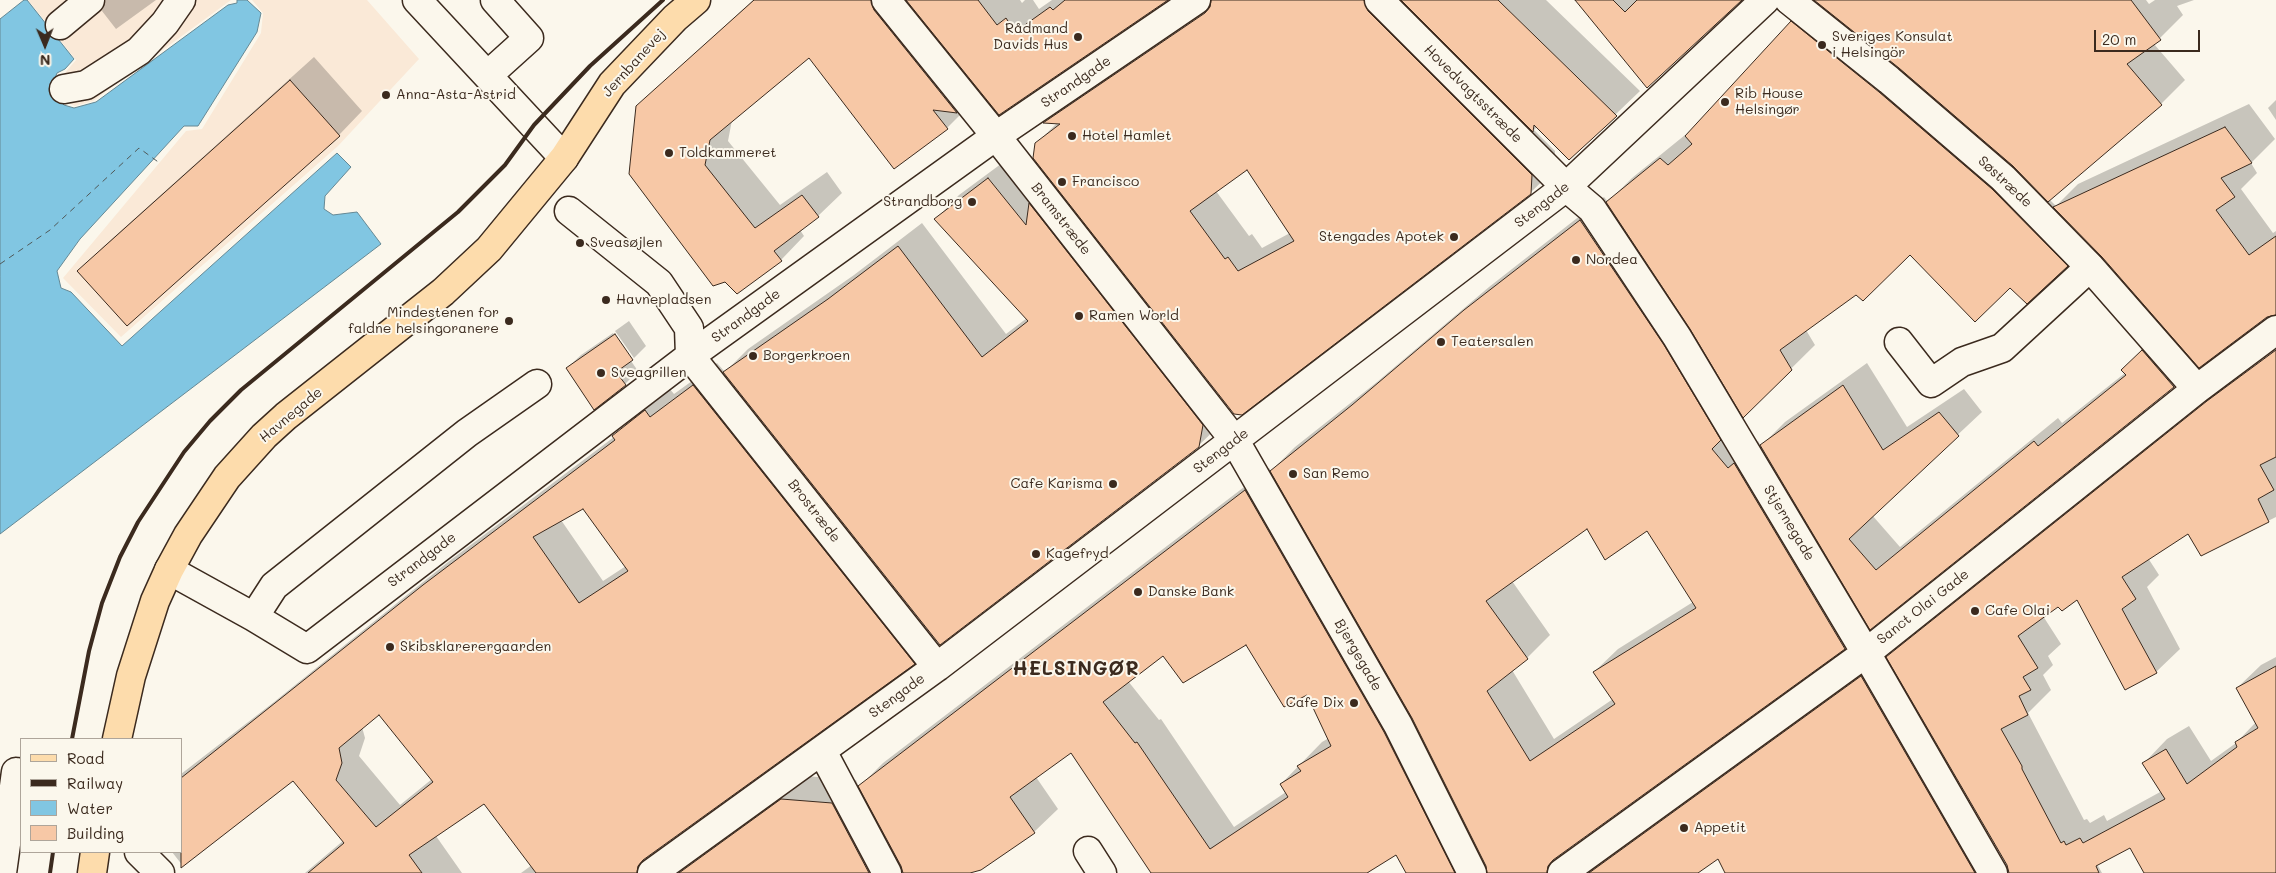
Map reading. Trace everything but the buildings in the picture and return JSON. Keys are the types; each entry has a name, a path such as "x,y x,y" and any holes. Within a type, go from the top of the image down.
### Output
{"main road":[{"name":"Jernbanevej","path":"564,158 612,84 675,18 696,0"},
{"name":"Havnegade","path":"117,738 142,640 168,570 206,505 246,454 286,416 471,267 506,231 564,158"},
{"path":"92,873 95,853"}],"street":[{"path":"60,25 90,0"},
{"path":"64,89 86,85 138,51 165,23 181,0"},
{"path":"417,0 564,158"},
{"path":"488,75 529,38 495,0"},
{"name":"Bramstræde","path":"886,0 996,136 1235,440"},
{"name":"Strandgade","path":"254,617 307,649 690,356 996,136 1196,0"},
{"name":"Hovedvagtsstræde","path":"1380,0 1566,187"},
{"name":"Søstræde","path":"1789,0 1889,80 2003,178 2090,267 2197,389"},
{"name":"Stengade","path":"652,873 937,667 1566,187 1760,1"},
{"name":"Stjernegade","path":"1566,187 1592,209 1677,337 1866,653 1994,873"},
{"path":"569,211 659,283 689,328 690,356"},
{"path":"1898,342 1932,383 1962,362 2002,348 2090,267"},
{"name":"Sanct Olai Gade","path":"1562,873 1866,653 2197,389 2276,330"},
{"name":"Brostræde","path":"690,356 937,667"},
{"path":"168,570 254,617 274,586 467,433 537,384"},
{"name":"Bjergegade","path":"1235,440 1398,724 1472,873"},
{"path":"822,751 887,873"},
{"path":"2,873 16,772 20,773"},
{"path":"140,853 160,873"}],"shaded area":[{"path":"28,0 231,0 93,101 75,106 61,99 57,82 76,60"},
{"path":"252,0 367,0 419,59 338,146 121,337 63,278 186,131 202,129 261,33 263,13"}],"water":[{"path":"24,0 27,0 74,59 65,69 57,73 53,83 59,100 64,105 74,108 96,102 228,5 237,3 237,0 247,0 261,13 257,32 198,126 184,126 80,239 57,271 61,288 71,292 122,346 337,153 351,167 325,196 324,209 333,215 357,212 381,244 0,534 0,19"}],"ferry route":[{"path":"0,264 50,230 139,148 161,164"}],"railway":[{"path":"72,738 89,651 102,603 120,557 138,522 184,452 210,421 241,390 458,212 505,165 534,125 590,66 663,0"},
{"path":"50,873 53,853"}],"place":[{"name":"Rådmand Davids Hus","path":"1078,37"},
{"name":"Sveriges Konsulat i Helsingör","path":"1822,45"},
{"name":"Anna-Asta-Astrid","path":"386,95"},
{"name":"Rib House Helsingør","path":"1725,102"},
{"name":"Hotel Hamlet","path":"1072,136"},
{"name":"Toldkammeret","path":"669,153"},
{"name":"Francisco","path":"1062,182"},
{"name":"Strandborg","path":"972,202"},
{"name":"Stengades Apotek","path":"1454,237"},
{"name":"Sveasøjlen","path":"580,243"},
{"name":"Nordea","path":"1576,260"},
{"name":"Havnepladsen","path":"606,300"},
{"name":"Ramen World","path":"1079,316"},
{"name":"Mindestenen for faldne helsingoranere","path":"509,321"},
{"name":"Teatersalen","path":"1441,342"},
{"name":"Borgerkroen","path":"753,356"},
{"name":"Sveagrillen","path":"601,373"},
{"name":"San Remo","path":"1293,474"},
{"name":"Cafe Karisma","path":"1113,484"},
{"name":"Kagefryd","path":"1036,554"},
{"name":"Danske Bank","path":"1138,592"},
{"name":"Cafe Olai","path":"1975,611"},
{"name":"Skibsklarerergaarden","path":"390,647"},
{"name":"Cafe Dix","path":"1354,703"},
{"name":"Appetit","path":"1684,828"}],"district":[{"name":"HELSINGØR","path":"1076,669"}]}
